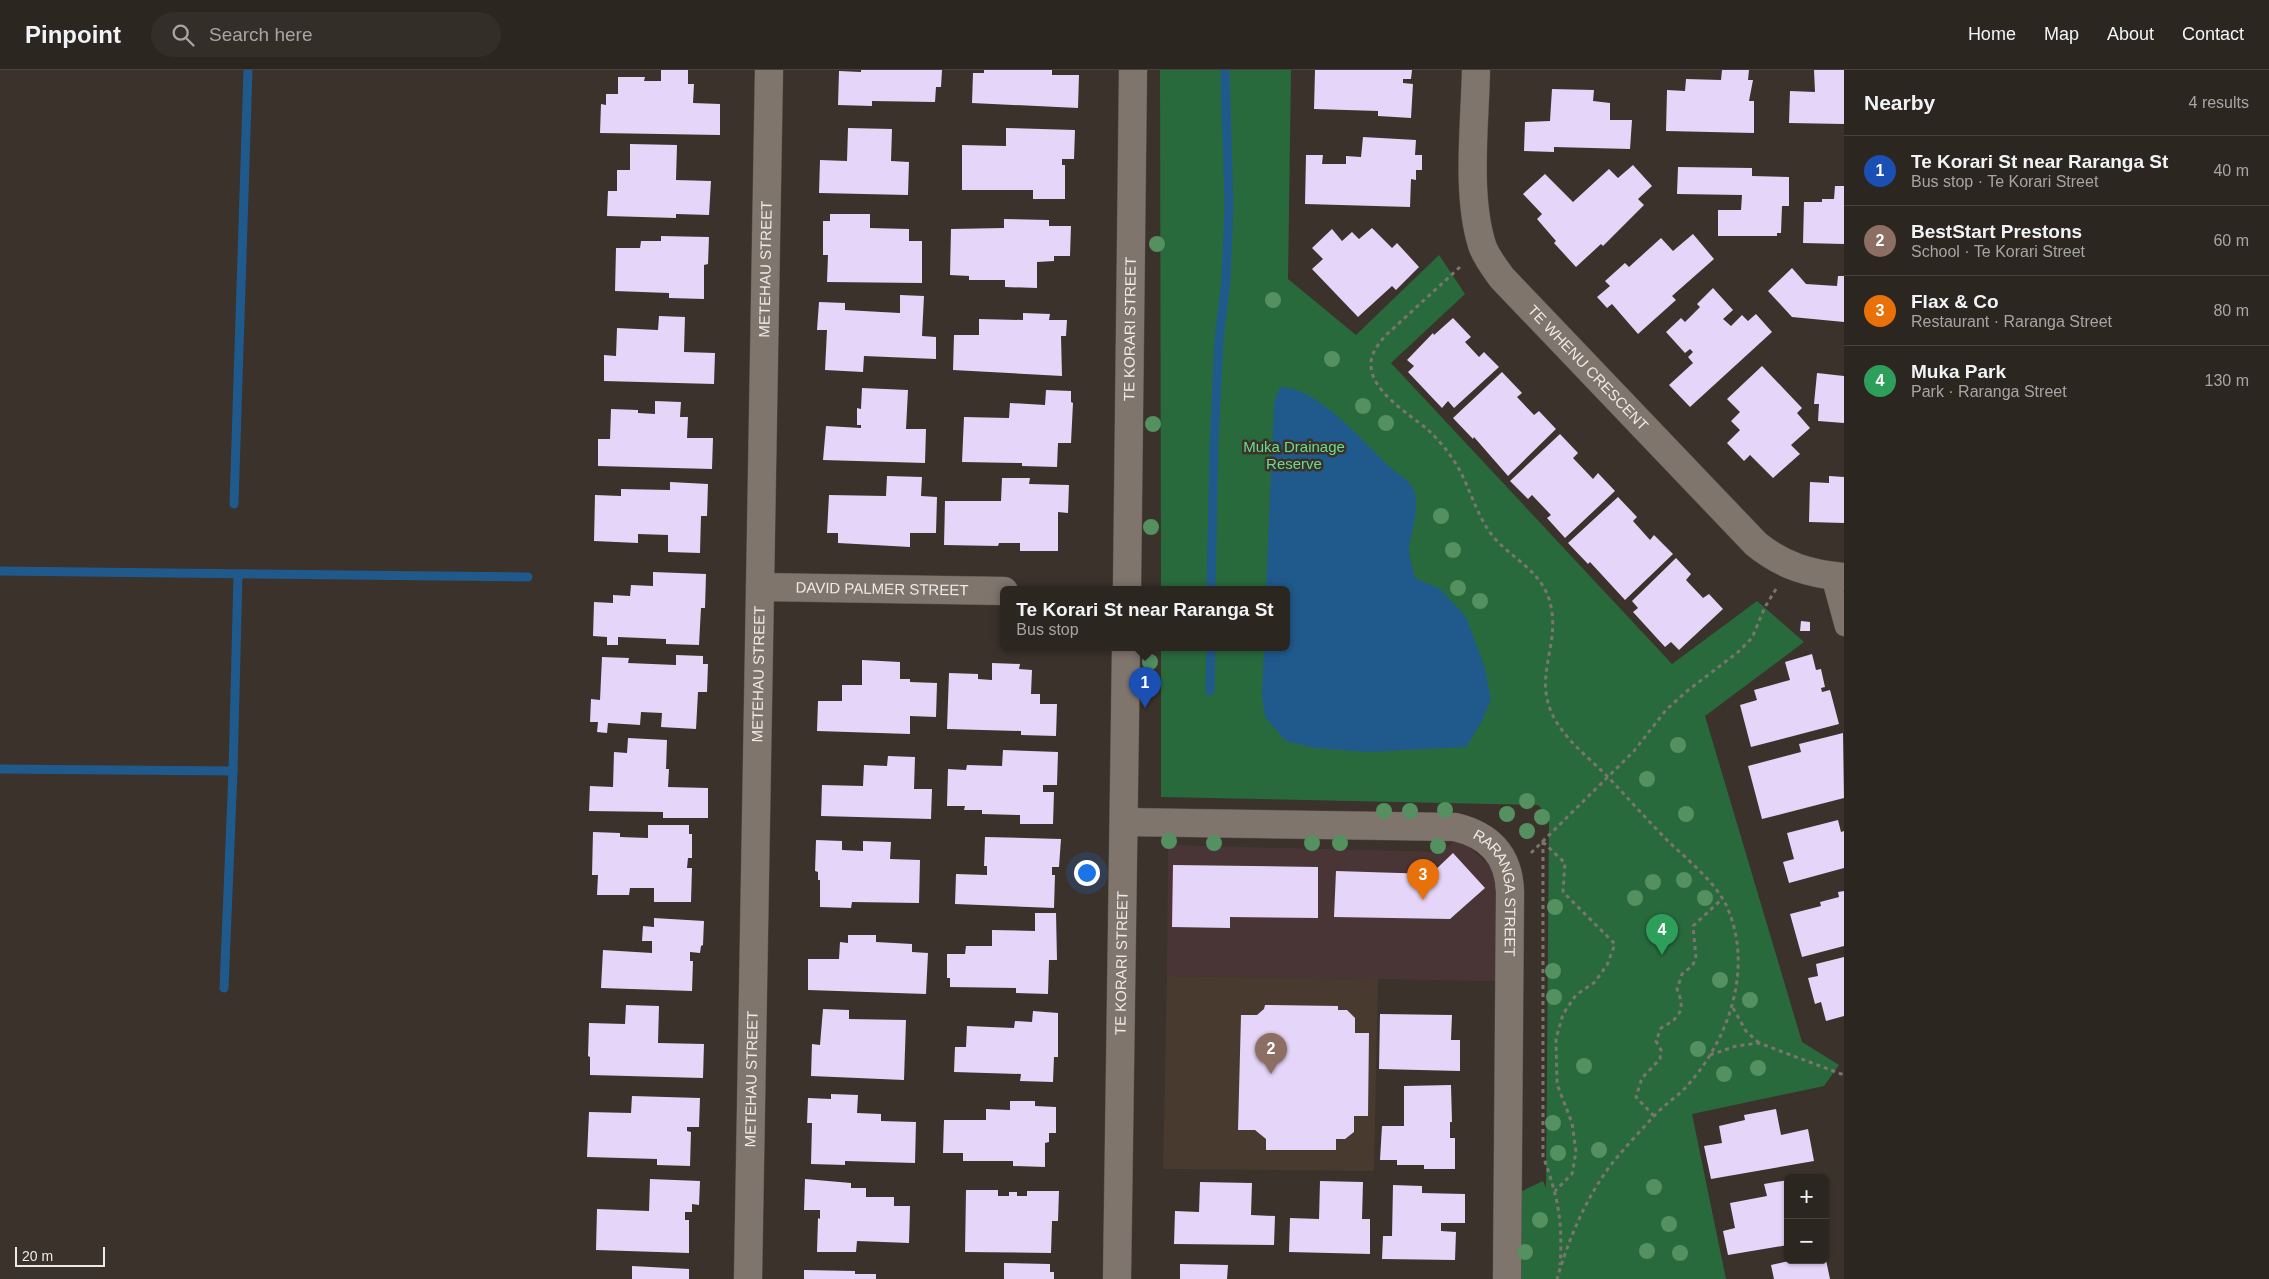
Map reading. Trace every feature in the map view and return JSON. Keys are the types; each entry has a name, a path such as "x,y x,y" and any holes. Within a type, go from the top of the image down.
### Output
{"street":[{"name":"METEHAU STREET","path":"748,1279 770,70"},
{"name":"TE KORARI STREET","path":"1127,586 1133,70"},
{"name":"TE WHENU CRESCENT","path":"1476,70 1474,200 1482,246 1502,278 1756,544 1772,557 1790,566 1808,572 1837,576"},
{"name":"DAVID PALMER STREET","path":"760,587 1000,591"},
{"name":"TE KORARI STREET","path":"1117,1279 1126,651"},
{"name":"RARANGA STREET","path":"1124,822 1455,827 1473,831 1497,850 1509,874 1507,1279"}],"lane":[{"path":"1837,576 1844,627"}],"path":[{"path":"1482,246 1385,336 1376,347 1371,368 1374,378 1392,402 1426,428 1445,449 1457,465 1486,527 1498,542 1534,574 1548,595 1553,612 1545,687 1550,711 1560,728 1655,828 1696,868 1722,898 1727,906 1733,925 1737,954 1737,990 1733,1008 1710,1056 1686,1087 1654,1116 1613,1162 1585,1206 1557,1279"},
{"path":"1509,874 1634,751 1666,710 1687,691 1737,654 1752,638 1765,607 1790,566"},
{"path":"1542,841 1543,1156 1555,1191 1562,1232 1560,1268"},
{"path":"1542,841 1565,863 1563,892 1615,944 1607,965 1595,982 1576,995 1563,1014 1556,1039 1557,1084 1572,1123 1576,1152 1572,1174 1555,1191"},
{"path":"1654,1116 1636,1097 1642,1078 1660,1059 1661,1050 1656,1041 1661,1028 1672,1022 1680,1014 1682,1002 1677,990 1682,974 1692,966 1696,959 1693,926 1722,898"},
{"path":"1733,1008 1746,1031 1759,1043 1844,1074"},
{"path":"1710,1056 1736,1046 1759,1043"}],"shaded area":[{"path":"1454,841 1469,847 1487,863 1492,872 1495,884 1495,981 1167,976 1168,845 1442,852"},
{"path":"1167,976 1378,979 1374,1171 1163,1169"}],"green space":[{"name":"Muka Drainage Reserve","path":"1160,70 1291,70 1288,279 1356,335 1439,255 1465,294 1391,363 1672,664 1757,601 1804,642 1705,716 1802,1042 1839,1065 1824,1086 1692,1114 1726,1279 1517,1279 1520,1192 1543,1181 1546,1188 1549,816 1538,805 1161,797 1161,651 1290,651 1290,586 1161,586"}],"water":[{"path":"1280,387 1295,389 1310,396 1340,418 1411,485 1415,494 1416,508 1409,548 1415,578 1440,589 1466,617 1484,665 1491,699 1482,721 1466,747 1367,752 1315,748 1286,741 1265,717 1262,696 1264,651 1290,651 1290,586 1266,586 1274,403"}],"building":[{"path":"661,70 688,70 688,84 694,84 693,103 720,104 720,135 600,133 601,104 606,105 606,94 618,94 618,77 645,77 644,81 661,81"},
{"path":"861,70 942,70 941,87 936,87 935,102 872,101 872,106 838,105 839,71 861,72"},
{"path":"984,70 1052,70 1052,75 1079,75 1078,108 972,103 973,73 984,73"},
{"path":"1315,70 1412,70 1411,79 1403,79 1403,83 1413,84 1411,118 1378,116 1378,111 1314,109"},
{"path":"1722,70 1749,70 1748,80 1753,80 1749,101 1754,101 1754,133 1666,131 1667,90 1685,91 1686,79 1721,80"},
{"path":"1814,70 1844,70 1844,124 1789,123 1790,91 1815,92"},
{"path":"1552,89 1594,90 1593,101 1610,103 1610,120 1632,120 1630,149 1554,147 1554,152 1524,151 1525,122 1550,121"},
{"path":"848,128 892,129 891,161 909,162 908,195 819,193 820,160 847,161"},
{"path":"1006,128 1075,130 1074,159 1062,159 1062,165 1065,165 1065,199 1033,199 1033,190 962,190 962,145 1006,146"},
{"path":"1363,137 1416,140 1415,155 1422,155 1422,170 1416,170 1416,180 1411,179 1410,207 1305,204 1306,155 1323,155 1322,164 1346,164 1346,156 1361,157"},
{"path":"630,144 677,145 676,180 711,181 709,215 676,214 676,218 607,216 608,191 617,191 617,170 630,170"},
{"path":"1633,165 1652,186 1638,199 1644,205 1603,246 1601,244 1576,267 1554,243 1556,241 1537,219 1542,214 1523,194 1545,174 1573,202 1609,169 1618,178"},
{"path":"1678,167 1752,168 1752,176 1789,177 1789,206 1782,206 1781,233 1777,233 1777,236 1718,236 1718,210 1741,210 1742,195 1677,194"},
{"path":"1835,186 1844,186 1844,244 1803,243 1804,202 1822,202 1822,199 1834,199"},
{"path":"830,214 870,214 870,228 909,229 909,241 922,241 922,283 827,282 828,255 823,255 823,221 830,221"},
{"path":"1004,219 1049,220 1049,226 1071,226 1070,256 1054,256 1054,261 1037,262 1037,288 1005,287 1005,280 969,280 969,276 950,275 951,229 1004,228"},
{"path":"1372,228 1392,248 1397,243 1419,267 1396,290 1392,286 1358,317 1312,269 1323,259 1312,248 1332,229 1342,241 1352,232 1359,239"},
{"path":"1693,234 1714,259 1672,296 1676,300 1638,334 1612,304 1607,308 1597,297 1610,286 1605,281 1625,263 1629,267 1661,238 1673,251"},
{"path":"661,236 709,237 708,264 704,265 704,299 669,298 669,293 615,291 616,248 640,248 641,241 661,241"},
{"path":"1792,268 1806,284 1837,286 1838,276 1844,276 1844,322 1792,317 1768,291"},
{"path":"1713,288 1733,310 1723,319 1731,326 1742,315 1748,321 1756,314 1772,332 1690,407 1669,385 1693,363 1688,357 1693,352 1690,349 1685,353 1666,332 1681,318 1685,322 1700,307 1697,304"},
{"path":"900,295 924,296 922,336 936,337 936,359 864,356 863,372 825,370 827,330 817,330 819,302 845,303 845,310 900,313"},
{"path":"1023,313 1050,314 1049,320 1067,320 1066,336 1061,336 1062,376 953,370 954,335 979,335 979,319 1023,320"},
{"path":"659,316 685,317 684,352 715,353 714,384 604,381 604,355 616,356 617,328 658,330"},
{"path":"1453,318 1471,337 1465,342 1479,357 1484,352 1499,367 1454,408 1448,401 1442,408 1408,372 1414,366 1407,360 1433,333 1434,335"},
{"path":"1762,366 1802,408 1797,413 1810,428 1791,445 1800,454 1773,478 1750,455 1744,461 1727,443 1740,430 1731,421 1740,412 1727,399"},
{"path":"1502,372 1522,393 1517,397 1534,415 1539,411 1556,429 1508,476 1474,437 1473,439 1453,418"},
{"path":"1817,373 1844,376 1844,423 1818,421 1819,404 1814,404"},
{"path":"862,388 908,390 906,429 926,429 925,463 823,460 826,426 861,428 861,425 857,425 857,408 861,409"},
{"path":"1046,390 1071,391 1071,402 1073,403 1071,443 1058,443 1057,467 1022,466 1022,463 962,462 964,417 1009,418 1010,403 1045,405"},
{"path":"655,401 681,402 680,417 688,417 687,438 713,438 712,469 598,466 598,439 610,439 611,409 638,410 638,413 655,414"},
{"path":"1560,434 1578,453 1573,458 1593,479 1598,473 1615,491 1565,538 1547,518 1551,515 1532,495 1528,499 1510,481"},
{"path":"887,476 922,477 921,496 937,497 936,533 910,533 910,547 838,543 838,533 827,533 829,495 886,496"},
{"path":"1829,476 1844,477 1844,523 1809,522 1810,482 1829,483"},
{"path":"1002,478 1030,478 1029,484 1069,485 1068,513 1058,512 1058,551 1020,551 1020,543 999,543 998,546 944,545 945,501 1001,501"},
{"path":"670,482 708,484 707,516 701,516 700,553 668,552 668,535 638,534 638,543 594,541 595,495 621,496 621,489 670,490"},
{"path":"1618,497 1637,517 1633,521 1650,540 1654,535 1673,554 1625,600 1590,562 1588,564 1568,543"},
{"path":"1676,558 1691,574 1686,580 1703,598 1709,594 1723,609 1679,650 1671,642 1665,647 1633,612 1638,608 1632,601"},
{"path":"653,572 706,574 705,608 701,608 699,645 666,644 666,639 618,637 618,645 607,645 607,637 593,636 594,602 613,603 613,595 630,596 631,585 653,586"},
{"path":"1801,621 1810,622 1810,631 1800,631"},
{"path":"1812,654 1816,670 1821,669 1825,687 1821,688 1822,692 1830,690 1839,724 1751,747 1740,705 1757,700 1754,690 1790,680 1785,662"},
{"path":"676,655 703,656 703,664 708,664 707,692 698,692 696,729 661,727 662,713 641,712 640,725 608,723 607,733 597,732 598,722 590,722 591,699 600,700 602,657 629,658 628,663 676,665"},
{"path":"862,660 900,662 900,679 910,679 910,682 937,683 936,717 910,716 910,734 817,731 818,701 842,701 842,685 862,685"},
{"path":"992,663 1020,664 1019,669 1032,670 1031,694 1040,694 1040,704 1057,704 1056,736 1021,735 1021,731 947,729 949,673 978,674 978,679 992,680"},
{"path":"1843,733 1844,798 1762,819 1748,766 1801,752 1799,744"},
{"path":"628,738 667,740 666,769 669,769 668,787 708,788 708,818 663,818 663,812 589,811 590,786 613,787 614,752 627,753"},
{"path":"1003,750 1058,752 1057,785 1043,785 1043,792 1054,792 1053,824 1020,824 1020,815 982,814 982,810 964,810 965,806 947,806 948,769 966,770 967,765 1002,766"},
{"path":"888,756 915,757 914,789 932,789 931,819 821,816 822,785 863,786 864,765 887,766"},
{"path":"1838,820 1841,832 1844,831 1844,868 1789,883 1783,862 1794,859 1787,833"},
{"path":"648,825 689,825 689,834 692,834 692,858 688,858 687,868 692,868 691,902 654,902 654,888 630,888 629,895 597,895 598,875 592,875 593,832 620,833 620,837 648,838"},
{"path":"985,837 1061,839 1059,867 1052,867 1052,875 1055,875 1054,908 955,904 956,874 987,875 987,866 984,866"},
{"path":"816,840 842,841 842,850 863,851 863,841 891,842 890,859 920,860 919,903 852,902 851,908 820,907 820,880 818,880 818,872 815,871"},
{"path":"1453,853 1485,888 1450,919 1334,917 1336,871 1431,874"},
{"path":"1173,865 1318,867 1318,918 1230,917 1230,928 1172,927"},
{"path":"1844,891 1844,946 1802,957 1790,914 1821,906 1820,902 1839,897 1838,892"},
{"path":"1035,913 1056,913 1057,960 1049,960 1048,994 1016,993 1016,988 950,987 950,978 947,978 947,954 965,954 966,946 992,946 992,930 1035,931"},
{"path":"654,918 704,921 703,945 701,946 700,953 690,952 690,961 693,961 692,991 601,988 603,950 652,953 652,941 642,941 643,926 654,927"},
{"path":"848,935 876,935 876,942 912,944 912,952 928,953 926,994 808,990 808,959 839,959 840,942 848,943"},
{"path":"1844,957 1844,1016 1826,1021 1821,1002 1815,1004 1808,978 1818,976 1816,964"},
{"path":"626,1005 659,1006 658,1043 704,1044 703,1078 590,1075 590,1057 588,1056 589,1023 625,1024"},
{"path":"1265,1005 1338,1006 1338,1010 1347,1010 1355,1018 1355,1033 1369,1033 1368,1116 1354,1116 1354,1132 1345,1139 1336,1139 1336,1150 1266,1150 1266,1139 1255,1130 1238,1130 1241,1015 1257,1015 1264,1009"},
{"path":"823,1009 849,1010 849,1019 906,1020 904,1080 811,1076 812,1044 820,1045"},
{"path":"1033,1011 1058,1013 1058,1057 1054,1057 1053,1082 1020,1081 1021,1074 954,1072 955,1047 966,1047 967,1026 1014,1028 1015,1021 1032,1022"},
{"path":"1380,1014 1452,1015 1451,1040 1460,1040 1460,1071 1379,1069"},
{"path":"1451,1085 1452,1122 1450,1122 1450,1138 1455,1138 1455,1169 1424,1169 1424,1165 1397,1165 1397,1160 1380,1160 1382,1126 1404,1126 1404,1086"},
{"path":"831,1094 858,1095 857,1113 881,1114 881,1121 916,1122 915,1163 845,1161 845,1165 811,1164 812,1123 807,1123 808,1098 831,1099"},
{"path":"632,1096 700,1098 699,1127 687,1127 687,1131 691,1132 690,1166 657,1165 657,1159 587,1157 589,1112 631,1113"},
{"path":"1010,1101 1035,1101 1035,1106 1056,1107 1056,1133 1049,1133 1049,1142 1045,1143 1045,1167 1013,1166 1013,1161 963,1161 963,1153 943,1153 944,1120 986,1120 986,1109 1010,1110"},
{"path":"1776,1109 1781,1135 1808,1129 1814,1161 1711,1179 1704,1146 1722,1143 1719,1126 1745,1120 1744,1115"},
{"path":"650,1179 700,1181 699,1205 692,1204 692,1212 685,1212 685,1220 689,1220 689,1253 596,1250 597,1209 649,1211"},
{"path":"805,1179 851,1183 851,1188 866,1188 866,1197 894,1197 894,1206 910,1206 909,1243 857,1241 856,1252 817,1252 820,1210 804,1210"},
{"path":"1320,1181 1363,1182 1362,1219 1370,1219 1370,1254 1289,1252 1290,1218 1319,1219"},
{"path":"1784,1181 1784,1246 1728,1255 1723,1231 1735,1228 1730,1203 1767,1196 1764,1184"},
{"path":"1200,1182 1252,1183 1251,1215 1275,1216 1274,1245 1174,1244 1175,1211 1199,1212"},
{"path":"1393,1185 1422,1186 1422,1193 1465,1194 1465,1223 1441,1223 1441,1231 1456,1232 1455,1260 1382,1259 1383,1236 1392,1236"},
{"path":"966,1190 998,1190 998,1196 1009,1196 1009,1192 1017,1192 1017,1196 1027,1196 1027,1191 1059,1191 1058,1221 1052,1221 1051,1253 965,1252"},
{"path":"1784,1262 1784,1264 1827,1264 1830,1279 1774,1279 1771,1265"},
{"path":"1004,1263 1050,1264 1050,1272 1054,1272 1054,1279 1004,1279"},
{"path":"1180,1264 1228,1265 1227,1279 1180,1279"},
{"path":"632,1266 689,1269 689,1279 632,1279"},
{"path":"804,1270 855,1271 855,1274 876,1274 876,1279 804,1279"}],"waterway":[{"path":"234,504 248,70"},
{"path":"1211,586 1214,444 1219,339 1226,280 1229,206 1225,70"},
{"path":"0,571 528,577"},
{"path":"224,988 233,771 238,575"},
{"path":"1210,691 1211,651"},
{"path":"0,769 233,771"}],"place":[{"name":"Te Korari St near Raranga St","path":"1145,708"},
{"name":"Flax & Co","path":"1423,900"},
{"name":"Muka Park","path":"1662,955"},
{"name":"BestStart Prestons","path":"1271,1074"}]}
